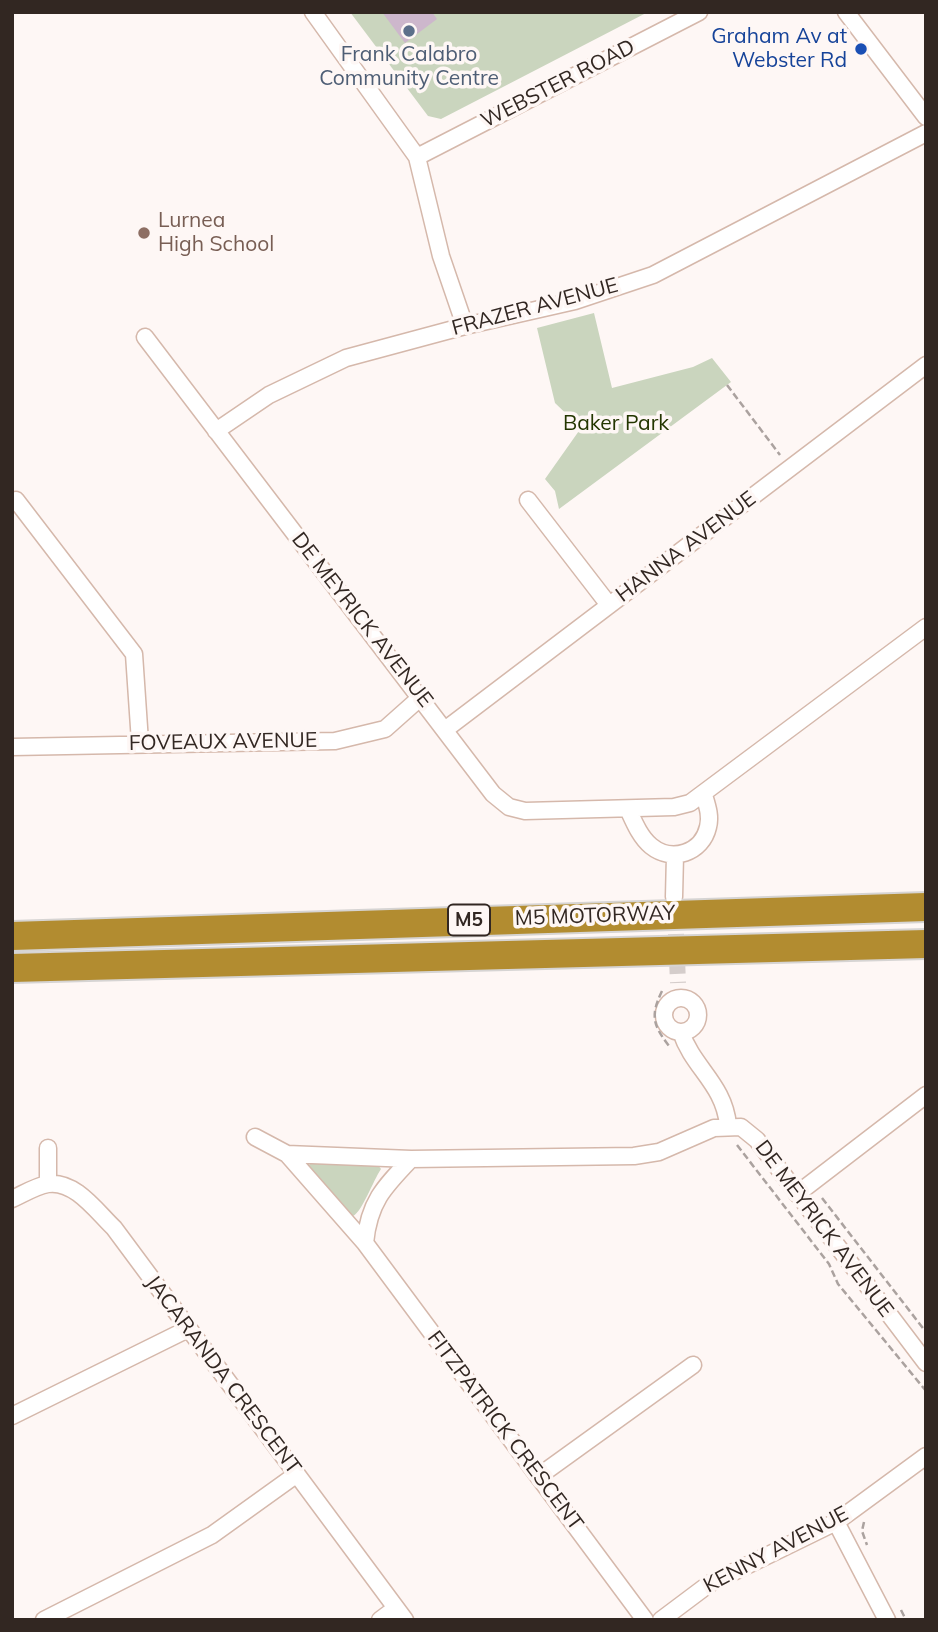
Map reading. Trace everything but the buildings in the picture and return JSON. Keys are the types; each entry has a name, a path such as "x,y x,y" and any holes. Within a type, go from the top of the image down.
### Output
{"highway":[{"name":"M5 MOTORWAY","path":"12,936 926,907"},
{"name":"M5 MOTORWAY","path":"12,968 926,944"}],"street":[{"path":"313,12 417,157 442,256 465,326"},
{"name":"WEBSTER ROAD","path":"417,157 699,12"},
{"path":"846,12 926,117"},
{"name":"FRAZER AVENUE","path":"216,431 269,395 346,358 465,326 575,302 653,275 926,133"},
{"name":"DE MEYRICK AVENUE","path":"145,337 493,794 509,807 525,811 628,809 674,807 690,803 705,795 926,627"},
{"name":"HANNA AVENUE","path":"446,729 926,365"},
{"path":"12,502 16,500 134,653 140,742"},
{"path":"528,500 609,605"},
{"name":"FOVEAUX AVENUE","path":"12,747 140,742 335,741 385,729 421,697"},
{"path":"628,809 650,845 675,855 692,849 706,832 710,818 705,795"},
{"path":"674,897 675,855"},
{"path":"681,1032 694,1024 697,1014 694,1004 679,990 666,1007 664,1018 670,1028 681,1032 690,1052 722,1097 728,1125"},
{"path":"797,1194 926,1095"},
{"name":"DE MEYRICK AVENUE","path":"728,1125 741,1127 753,1135 926,1363"},
{"name":"FITZPATRICK CRESCENT","path":"287,1154 411,1159 634,1156 659,1152 728,1125"},
{"name":"FITZPATRICK CRESCENT","path":"255,1137 287,1154 365,1243 645,1620"},
{"path":"12,1199 48,1184 48,1148"},
{"path":"365,1243 373,1203 411,1159"},
{"name":"JACARANDA CRESCENT","path":"48,1184 66,1187 78,1194 114,1228 400,1614"},
{"path":"12,1416 188,1329"},
{"path":"539,1476 693,1365"},
{"name":"KENNY AVENUE","path":"661,1620 709,1584 836,1522 926,1456"},
{"path":"44,1620 212,1535 297,1474"},
{"path":"836,1522 887,1620"},
{"path":"380,1620 400,1614"}],"path":[{"path":"727,385 790,468"},
{"name":"DE MEYRICK AVENUE","path":"731,1141 738,1145 830,1264 838,1284 877,1335 890,1344 926,1391"},
{"name":"DE MEYRICK AVENUE","path":"818,1198 824,1198 926,1332"},
{"path":"864,1522 862,1531 873,1556"},
{"path":"900,1609 906,1620"}],"green space":[{"path":"350,12 648,12 441,119 428,116"},
{"name":"Baker Park","path":"594,313 612,388 693,367 712,358 731,382 559,509 555,491 545,479 581,428 555,403 537,328"},
{"path":"310,1163 378,1165 381,1169 364,1203 353,1216 348,1215 308,1168"}],"tunnel":[{"path":"675,910 678,983"}],"place":[{"name":"Frank Calabro Community Centre","path":"409,31"},
{"name":"Graham Av at Webster Rd","path":"861,49"},
{"name":"Lurnea High School","path":"144,233"}]}
